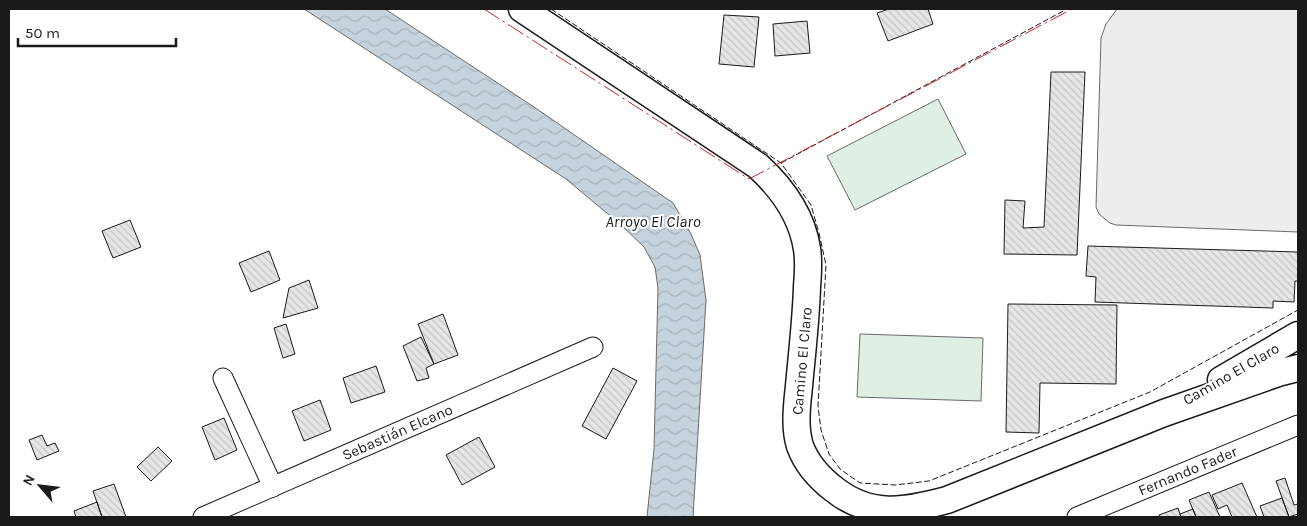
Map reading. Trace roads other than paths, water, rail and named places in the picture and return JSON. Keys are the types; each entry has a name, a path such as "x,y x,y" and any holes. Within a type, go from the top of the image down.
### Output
{"street":[{"name":"Camino El Claro","path":"522,9 758,166 772,179 788,201 803,231 808,250 806,319 797,408 800,445 813,470 842,496 876,509 895,511 914,509 947,500 1164,413 1278,373 1298,368"},
{"name":"Camino El Claro","path":"1164,413 1298,335"},
{"name":"Sebastián Elcano","path":"203,517 593,347"},
{"path":"223,378 273,487"},
{"name":"Fernando Fader","path":"1077,517 1105,512 1298,425"}],"water":[{"name":"Arroyo El Claro","path":"304,9 385,9 534,107 673,203 691,234 700,255 706,300 693,517 647,517 654,449 658,288 655,267 644,247 620,224 566,179"}]}
